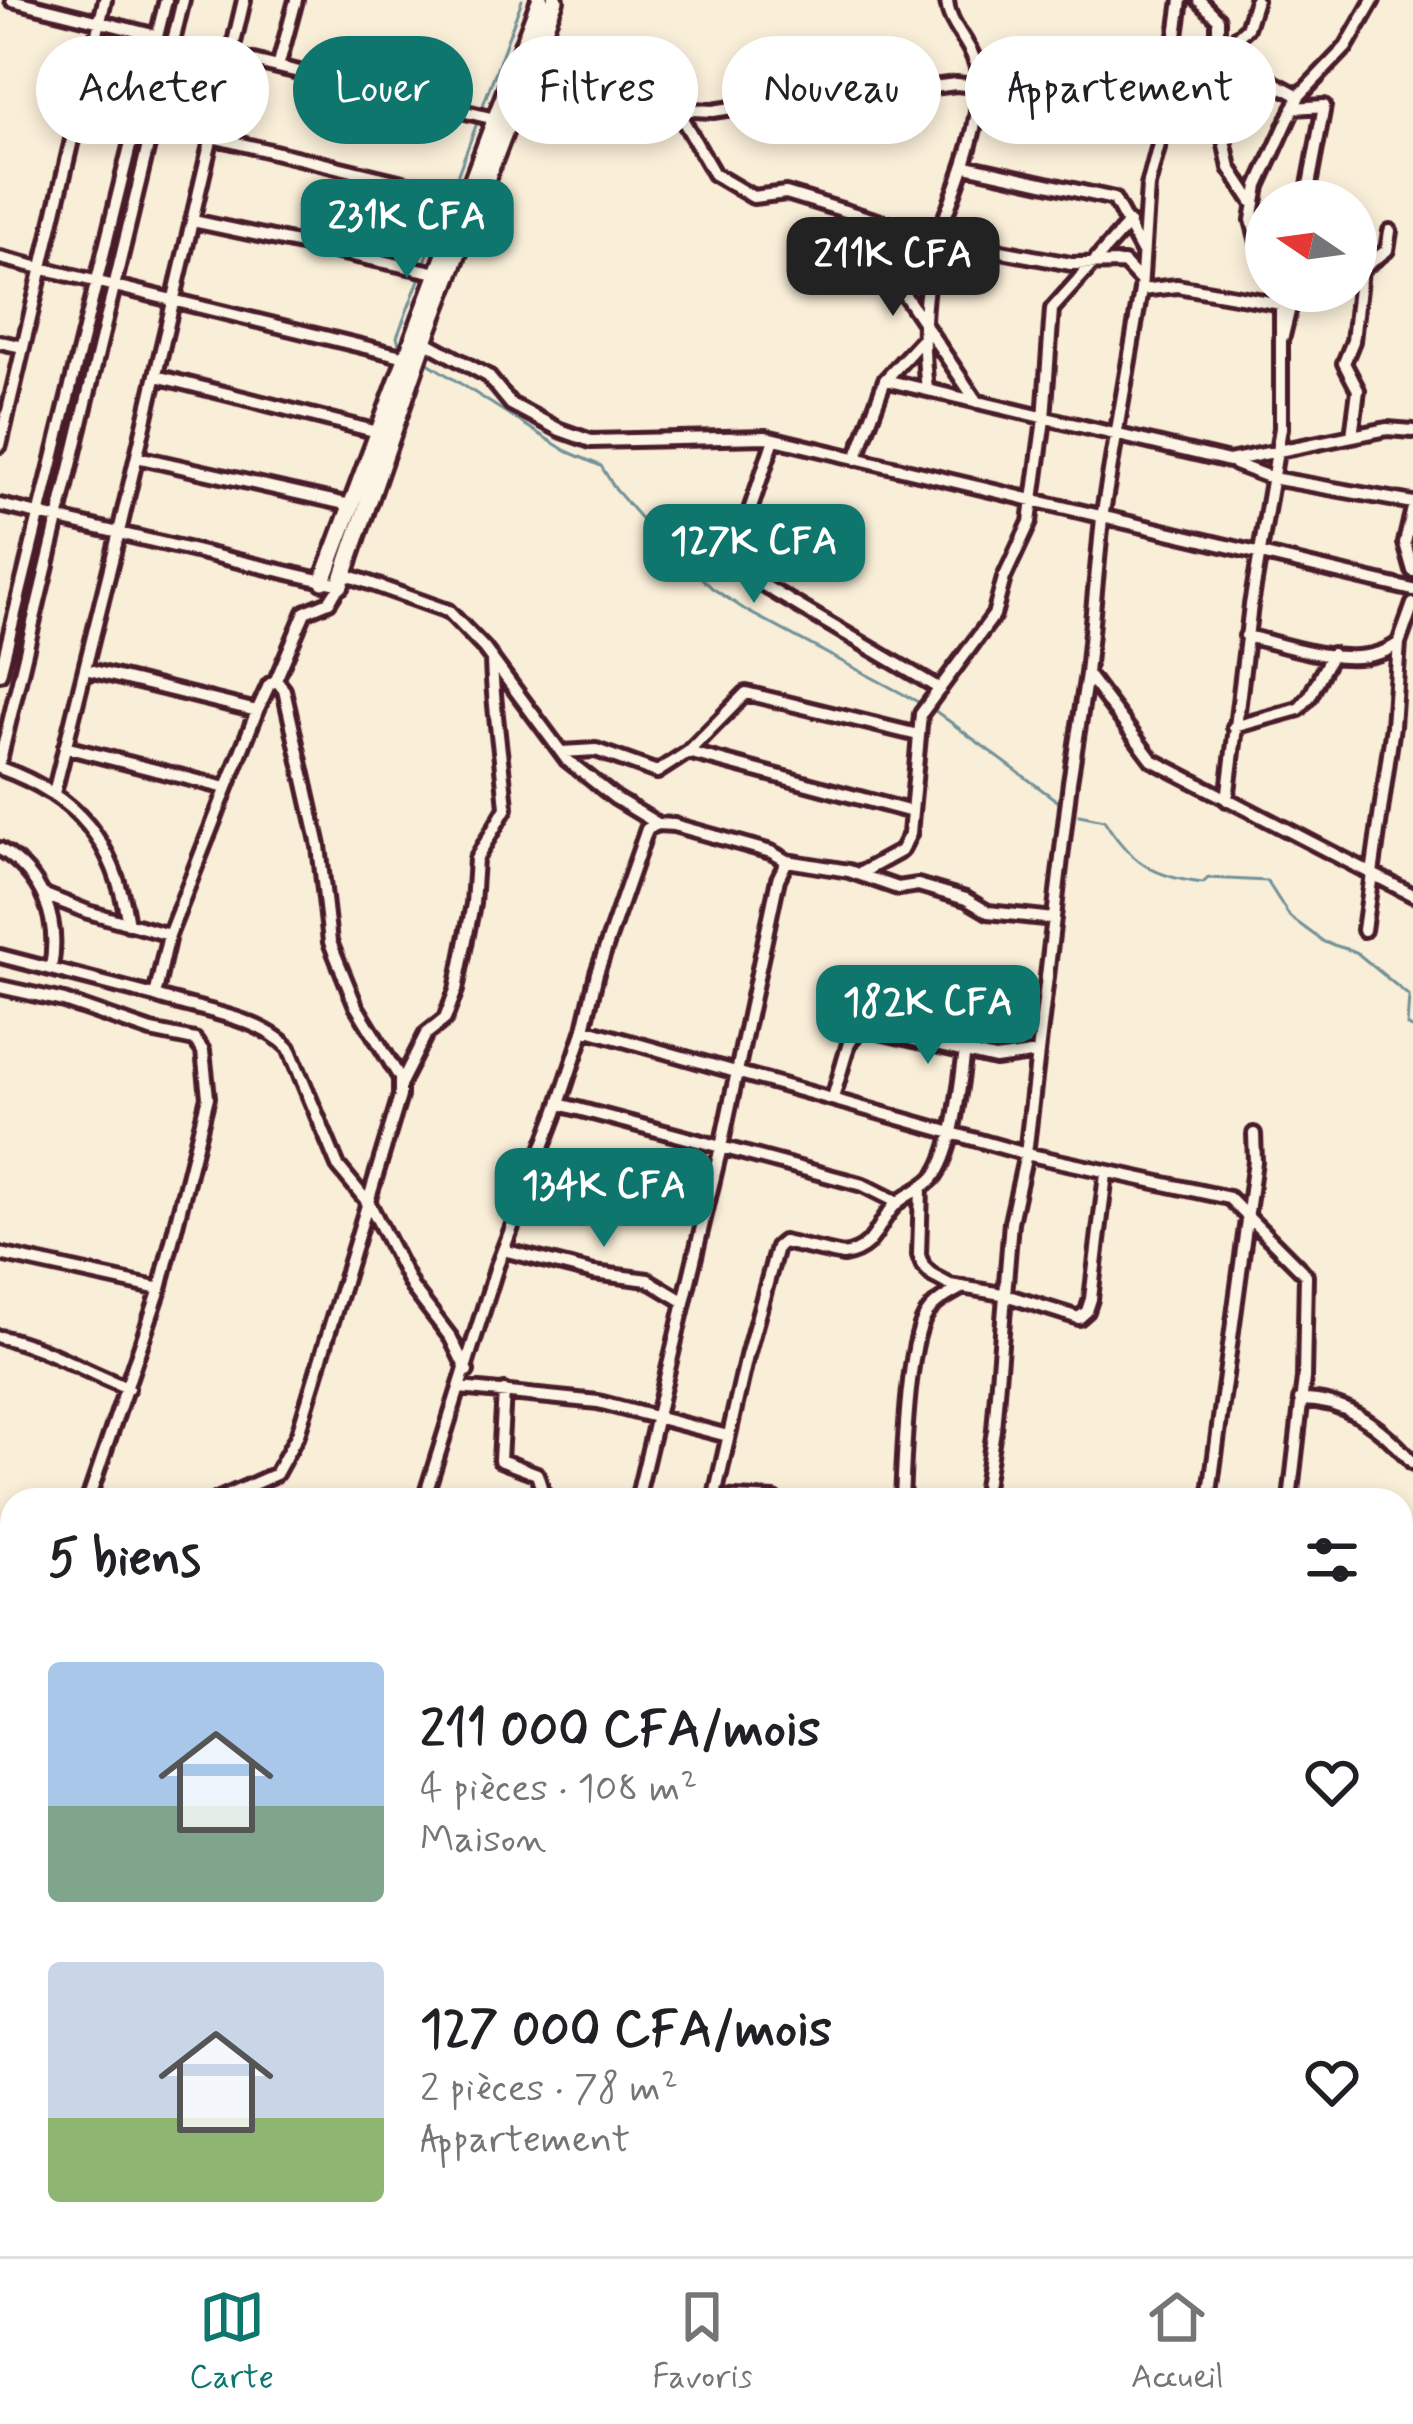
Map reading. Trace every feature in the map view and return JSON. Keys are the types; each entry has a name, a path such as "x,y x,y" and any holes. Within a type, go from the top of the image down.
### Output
{"street":[{"path":"12,0 157,36 166,0"},
{"path":"0,445 105,0"},
{"path":"174,36 183,0"},
{"path":"236,36 244,0"},
{"path":"278,67 296,0"},
{"path":"530,36 540,0"},
{"path":"537,36 555,0"},
{"path":"947,0 948,15 965,37"},
{"path":"1176,36 1181,0"},
{"path":"1199,0 1218,19 1218,36"},
{"path":"1239,36 1256,0"},
{"path":"1262,180 1296,102 1315,75 1346,47 1373,0"},
{"path":"269,65 495,119"},
{"path":"698,111 745,106 816,121 874,111 933,87 965,87"},
{"path":"1276,87 1296,102 1324,106 1310,180"},
{"path":"323,581 497,115"},
{"path":"155,996 170,935 257,711 305,612 329,602 342,579 497,136"},
{"path":"0,674 130,144"},
{"path":"128,924 122,887 109,854 89,825 53,793 0,764 148,144"},
{"path":"53,793 210,144"},
{"path":"241,144 466,198"},
{"path":"697,144 714,173 753,197 787,194 938,239 1071,265 1124,263 1141,285"},
{"path":"927,389 921,341 938,239 970,144"},
{"path":"985,1488 994,1430 1002,1294 1016,1185 1026,1154 1088,674 1102,518 1141,285 1148,185 1159,144"},
{"path":"1225,144 1230,168 1245,190"},
{"path":"966,166 1114,199 1143,254"},
{"path":"848,211 977,403"},
{"path":"193,220 437,272"},
{"path":"860,874 901,851 910,834 921,714 994,615 1004,578 1030,522 1052,308 1129,223"},
{"path":"1377,257 1387,250 1390,231"},
{"path":"0,258 406,357"},
{"path":"1141,285 1245,298"},
{"path":"1227,800 1246,636 1281,428 1280,312"},
{"path":"1280,344 1288,312"},
{"path":"1352,436 1358,390 1344,363 1353,341 1356,312"},
{"path":"424,341 488,376 512,404 591,441 774,439 1413,590"},
{"path":"856,459 885,380 921,341"},
{"path":"0,342 23,347"},
{"path":"156,376 378,432"},
{"path":"885,380 1229,461 1272,478 1413,506 1405,543 1413,572"},
{"path":"1229,461 1388,429 1413,431"},
{"path":"774,439 734,568 940,689"},
{"path":"137,458 350,506"},
{"path":"0,505 323,581 342,579 448,611 492,658 562,752 615,798 658,824 717,835 788,861 860,874 898,888 918,885 966,899 988,913 1054,919"},
{"path":"1364,930 1401,639 1413,604"},
{"path":"1246,636 1361,658 1380,655 1401,639"},
{"path":"1401,639 1413,646"},
{"path":"1234,727 1299,709 1332,654"},
{"path":"244,1488 276,1474 298,1434 370,1205 400,1086 426,1034 445,1019 456,989 473,904 476,860 506,808 492,658"},
{"path":"85,669 257,711"},
{"path":"1088,674 1152,760 1413,895"},
{"path":"276,680 284,690 319,846 330,942 356,1006 394,1066 400,1086"},
{"path":"562,752 596,750 657,772 688,752 746,693 918,735"},
{"path":"65,747 226,788"},
{"path":"688,752 912,812"},
{"path":"428,1488 503,1250 584,1029 623,892 647,829 658,824"},
{"path":"0,849 20,863 45,895 55,946 51,968"},
{"path":"640,1488 721,1147 778,879 788,861"},
{"path":"45,895 170,935"},
{"path":"0,956 230,1018 279,1038 289,1048 338,1166 370,1205 412,1287 451,1338 467,1371"},
{"path":"0,987 64,1000 151,1031 195,1040 203,1051 208,1097 160,1289 92,1488"},
{"path":"584,1029 1026,1154 1229,1198 1306,1275 1292,1488"},
{"path":"833,1098 848,1043 859,1031 995,1059 1019,1052 1038,1053"},
{"path":"717,1488 777,1247 783,1242 843,1255 854,1254 875,1239 897,1202 921,1188 940,1168 965,1051"},
{"path":"559,1104 863,1185 897,1202"},
{"path":"1211,1488 1255,1161 1254,1134"},
{"path":"921,1188 919,1255 922,1266 933,1276 1079,1318 1087,1311 1106,1174"},
{"path":"503,1250 594,1274 648,1280 683,1301"},
{"path":"0,1255 160,1289"},
{"path":"903,1488 922,1322 935,1304 963,1288"},
{"path":"0,1337 24,1342 128,1388"},
{"path":"460,1388 548,1394 657,1414 728,1436"},
{"path":"504,1391 500,1460 537,1474 541,1488"},
{"path":"1300,1400 1324,1400 1353,1411 1413,1463"}],"waterway":[{"path":"482,108 522,0"},
{"path":"453,187 477,123"},
{"path":"425,262 447,202"},
{"path":"399,344 397,337 420,277"},
{"path":"425,361 566,451 601,466 644,522 712,588 920,703"},
{"path":"934,710 1060,803"},
{"path":"1079,815 1104,820 1134,857 1170,877 1203,883 1208,878 1267,881 1290,917 1324,942 1356,952 1409,996 1407,1026 1413,1028"}]}
